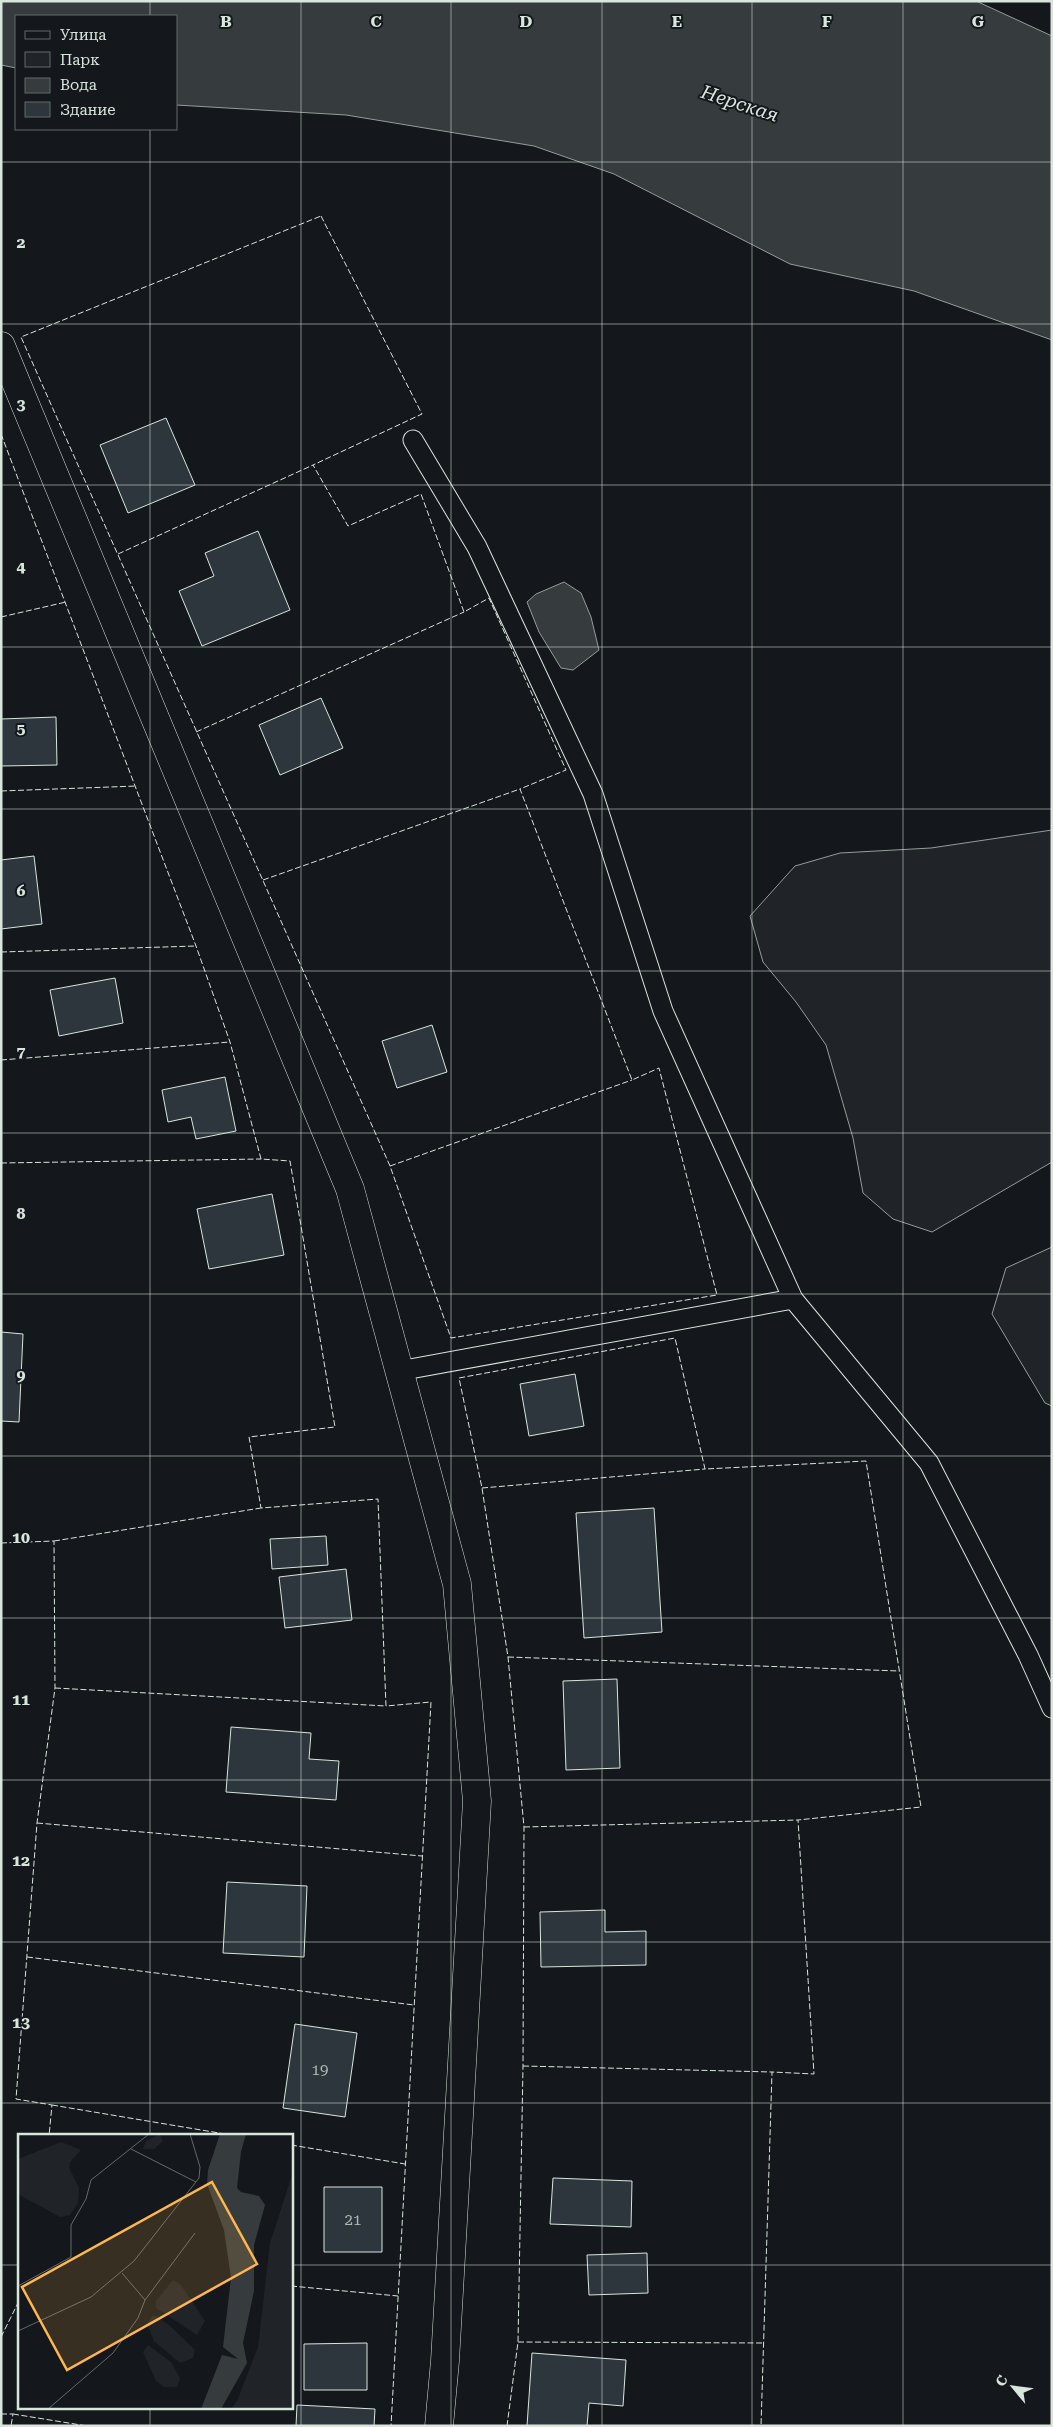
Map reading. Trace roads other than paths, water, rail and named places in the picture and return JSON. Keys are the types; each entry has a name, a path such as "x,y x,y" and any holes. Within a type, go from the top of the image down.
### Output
{"street":[{"path":"1,346 350,1189 458,1584 477,1801 445,2361 439,2426"}],"lane":[{"path":"413,440 477,547 593,794 663,1011 793,1299 930,1462 1028,1655 1052,1708"},
{"path":"399,1371 793,1299"}],"water":[{"name":"Нерская","path":"1,1 976,1 1052,36 1052,340 914,291 790,264 614,174 534,146 346,115 178,105 178,15 15,15 15,68 1,65"},
{"path":"564,582 581,593 591,617 599,650 573,670 561,668 539,632 527,602 536,594"}]}
